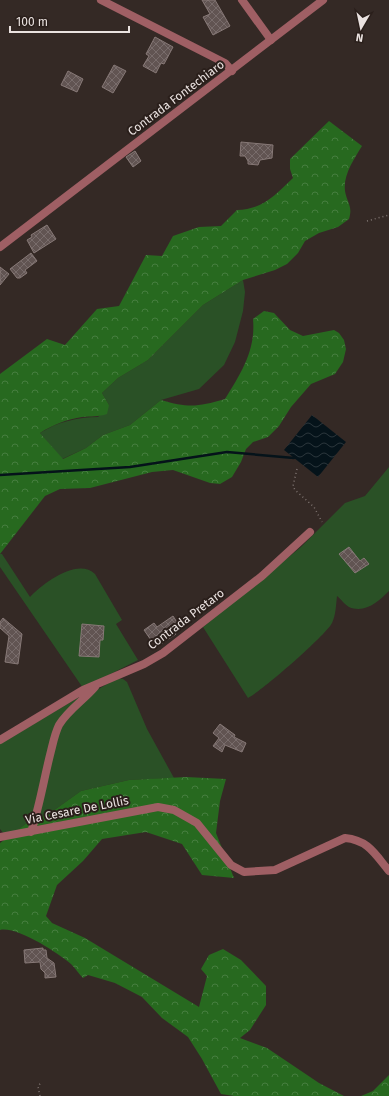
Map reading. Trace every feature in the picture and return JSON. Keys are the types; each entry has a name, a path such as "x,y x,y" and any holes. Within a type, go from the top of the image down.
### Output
{"street":[{"path":"101,0 226,63 232,71"},
{"path":"242,0 271,40"},
{"name":"Contrada Fontechiaro","path":"0,247 323,0"},
{"name":"Contrada Pretaro","path":"0,740 77,694 144,664 163,653 262,576 310,532"},
{"path":"31,832 40,803 45,772 59,726 67,714 80,704 96,685"},
{"name":"Via Cesare De Lollis","path":"0,837 158,807 174,810 197,823 231,865 244,872 275,870 345,838 357,839 365,843 389,871"}],"path":[{"path":"367,221 389,214"},
{"path":"297,469 293,486 295,490 314,507 322,522"},
{"path":"40,1096 38,1087 41,1082"}],"green space":[{"path":"329,121 362,146 347,173 345,191 350,211 349,219 338,227 319,233 305,241 298,253 287,264 275,270 243,280 203,305 148,360 118,378 102,393 109,405 107,414 71,419 40,433 63,459 86,448 103,435 130,425 161,400 193,406 225,399 237,380 250,351 253,319 264,311 274,313 290,330 303,336 334,330 339,333 344,340 346,349 343,362 335,374 311,384 291,407 279,426 268,437 253,442 246,449 241,462 232,477 220,484 210,483 173,470 152,472 90,488 60,489 45,496 0,554 0,374 47,339 65,345 97,309 119,306 146,255 162,256 173,236 199,227 221,226 237,210 255,207 268,200 293,178 290,169 290,159"},
{"path":"243,280 245,292 243,311 235,342 224,365 199,389 161,400 130,425 103,435 86,448 62,459 40,433 68,421 98,417 109,405 102,393 118,378 148,360 203,305"},
{"path":"389,467 389,591 381,599 366,608 361,609 349,607 337,596 334,617 332,623 327,629 293,662 248,698 203,627 301,547 345,503 365,496"},
{"path":"0,554 2,554 30,597 43,585 70,570 80,568 95,574 122,620 116,624 138,660 83,688 0,567"},
{"path":"117,678 123,679 127,682 147,729 174,778 129,780 81,791 53,811 27,823 15,832 4,834 0,829 0,744 86,693 87,696"},
{"path":"186,777 226,779 220,801 216,833 234,878 202,875 182,844 146,832 102,839 83,861 57,885 46,916 52,923 85,938 199,1007 207,976 201,969 209,955 223,949 241,960 266,986 266,1005 250,1030 240,1038 267,1048 319,1083 344,1096 234,1096 221,1094 188,1037 162,1018 142,997 115,983 88,975 83,978 71,964 57,953 37,941 16,932 0,930 0,843 27,823 53,811 81,791 129,780"},
{"path":"389,1075 389,1096 361,1096 373,1091"}],"water":[{"path":"312,415 346,442 318,477 284,450"}],"building":[{"path":"202,0 215,0 230,26 213,35 203,17 210,14"},
{"path":"155,37 173,47 164,64 161,63 156,73 143,66 149,56 146,54"},
{"path":"114,65 126,71 113,93 102,87"},
{"path":"68,71 83,79 77,92 61,85"},
{"path":"241,142 273,145 272,158 260,160 258,165 248,164 245,156 240,156"},
{"path":"135,151 141,161 133,167 126,157"},
{"path":"47,225 56,239 34,253 27,240 32,237 31,235"},
{"path":"31,253 37,261 25,270 27,273 20,278 17,278 10,269"},
{"path":"0,267 9,274 0,285"},
{"path":"349,547 360,561 364,558 369,564 355,573 339,554"},
{"path":"173,616 180,627 174,631 176,634 158,646 155,642 153,643 144,630 154,623 157,627"},
{"path":"3,618 22,634 18,664 5,662 9,636 0,628 0,622"},
{"path":"82,624 104,626 103,640 100,640 99,657 79,656"},
{"path":"220,724 235,735 234,737 246,743 242,752 225,745 222,752 213,746 219,738 213,733"},
{"path":"43,948 43,950 46,950 47,958 54,963 56,977 45,978 45,973 41,969 40,962 25,963 24,950"}],"waterway":[{"path":"0,475 130,467 227,452 294,458"}]}
